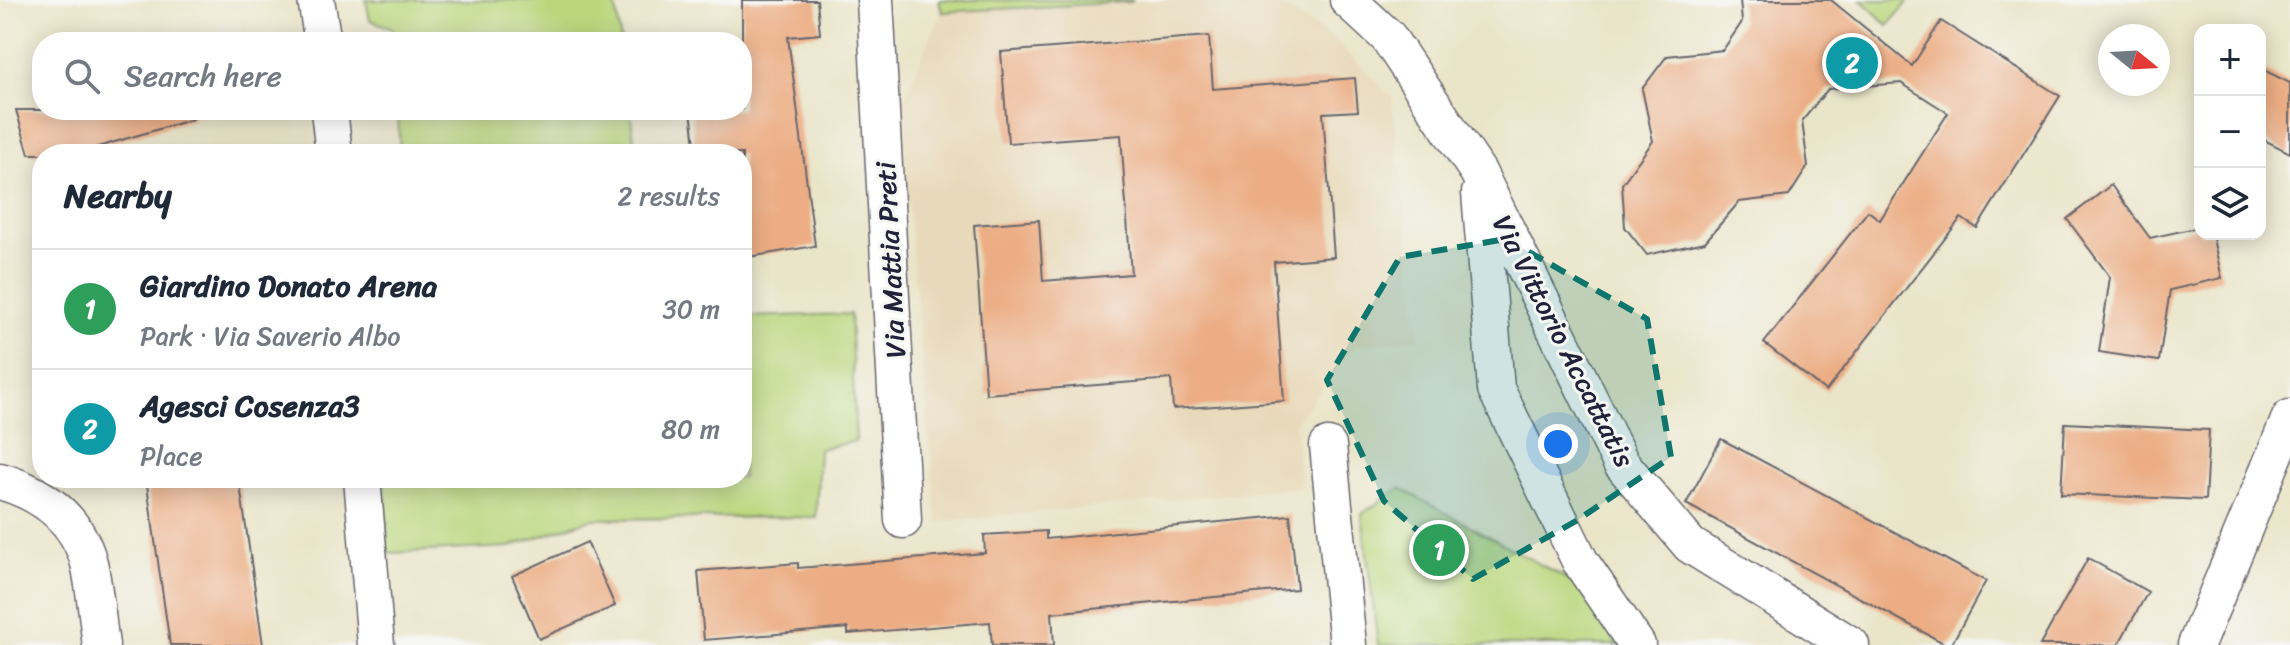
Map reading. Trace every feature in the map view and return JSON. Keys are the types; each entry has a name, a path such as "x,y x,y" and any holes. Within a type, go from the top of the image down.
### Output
{"street":[{"path":"316,0 321,32"},
{"name":"Via Mattia Preti","path":"875,0 903,520"},
{"name":"Via Vittorio Accattatis","path":"1348,0 1388,37 1478,172 1621,463 1690,545 1851,645"},
{"path":"330,120 333,144"},
{"path":"1478,172 1496,389 1580,561 1637,645"},
{"path":"2196,645 2290,418"},
{"path":"1328,446 1348,645"},
{"path":"0,481 29,491 52,504 74,530 88,562 101,645"},
{"path":"363,488 376,645"}],"highlighted area":[{"path":"1506,239 1647,319 1671,457 1576,521 1473,579 1384,501 1327,380 1400,257"}],"shaded area":[{"path":"1161,0 1272,0 1329,35 1392,97 1420,339 1355,346 1295,423 1301,487 937,522 899,109 942,12"}],"green space":[{"path":"366,0 615,0 620,32 393,32 393,28 370,20"},
{"path":"939,0 1132,0 942,12"},
{"path":"1861,0 1910,0 1888,25"},
{"path":"398,120 631,120 635,144 400,144"},
{"path":"850,314 856,441 819,449 816,517 591,519 509,547 388,553 385,488 752,488 752,317"},
{"path":"1400,488 1578,585 1618,645 1378,645 1362,514"}],"building":[{"path":"742,0 817,0 820,34 788,37 815,246 752,256 752,144 695,144 692,120 752,120 752,32 742,32"},
{"path":"1740,0 1831,0 1912,66 1941,21 2060,96 1977,228 1961,218 1826,391 1764,343 1868,211 1880,220 1948,113 1901,83 1828,89 1802,121 1808,166 1789,196 1739,202 1705,242 1647,255 1625,227 1622,184 1653,141 1642,89 1667,56 1723,50 1742,22"},
{"path":"1209,36 1213,89 1355,78 1358,111 1323,113 1334,257 1274,262 1284,401 1173,409 1171,379 986,394 974,225 1039,220 1043,281 1131,274 1121,135 1008,143 1001,52"},
{"path":"2266,71 2290,83 2290,153 2266,141"},
{"path":"16,110 32,110 32,120 190,120 108,144 32,144 32,154 29,154"},
{"path":"2111,185 2150,238 2194,228 2194,240 2213,240 2222,278 2170,290 2159,361 2099,352 2110,277 2067,219"},
{"path":"2065,423 2209,430 2205,500 2061,494"},
{"path":"1721,439 1986,581 1951,645 1686,504"},
{"path":"147,488 240,488 263,645 170,645"},
{"path":"1290,515 1297,589 1052,613 1054,645 992,645 990,622 848,634 848,628 704,640 698,571 798,563 798,568 985,553 984,535 1046,531 1046,539"},
{"path":"587,542 615,606 539,639 512,576"},
{"path":"2088,558 2148,592 2118,645 2040,645"}],"place":[{"name":"Agesci Cosenza3","path":"1852,63"},
{"name":"Giardino Donato Arena","path":"1439,550"}]}
